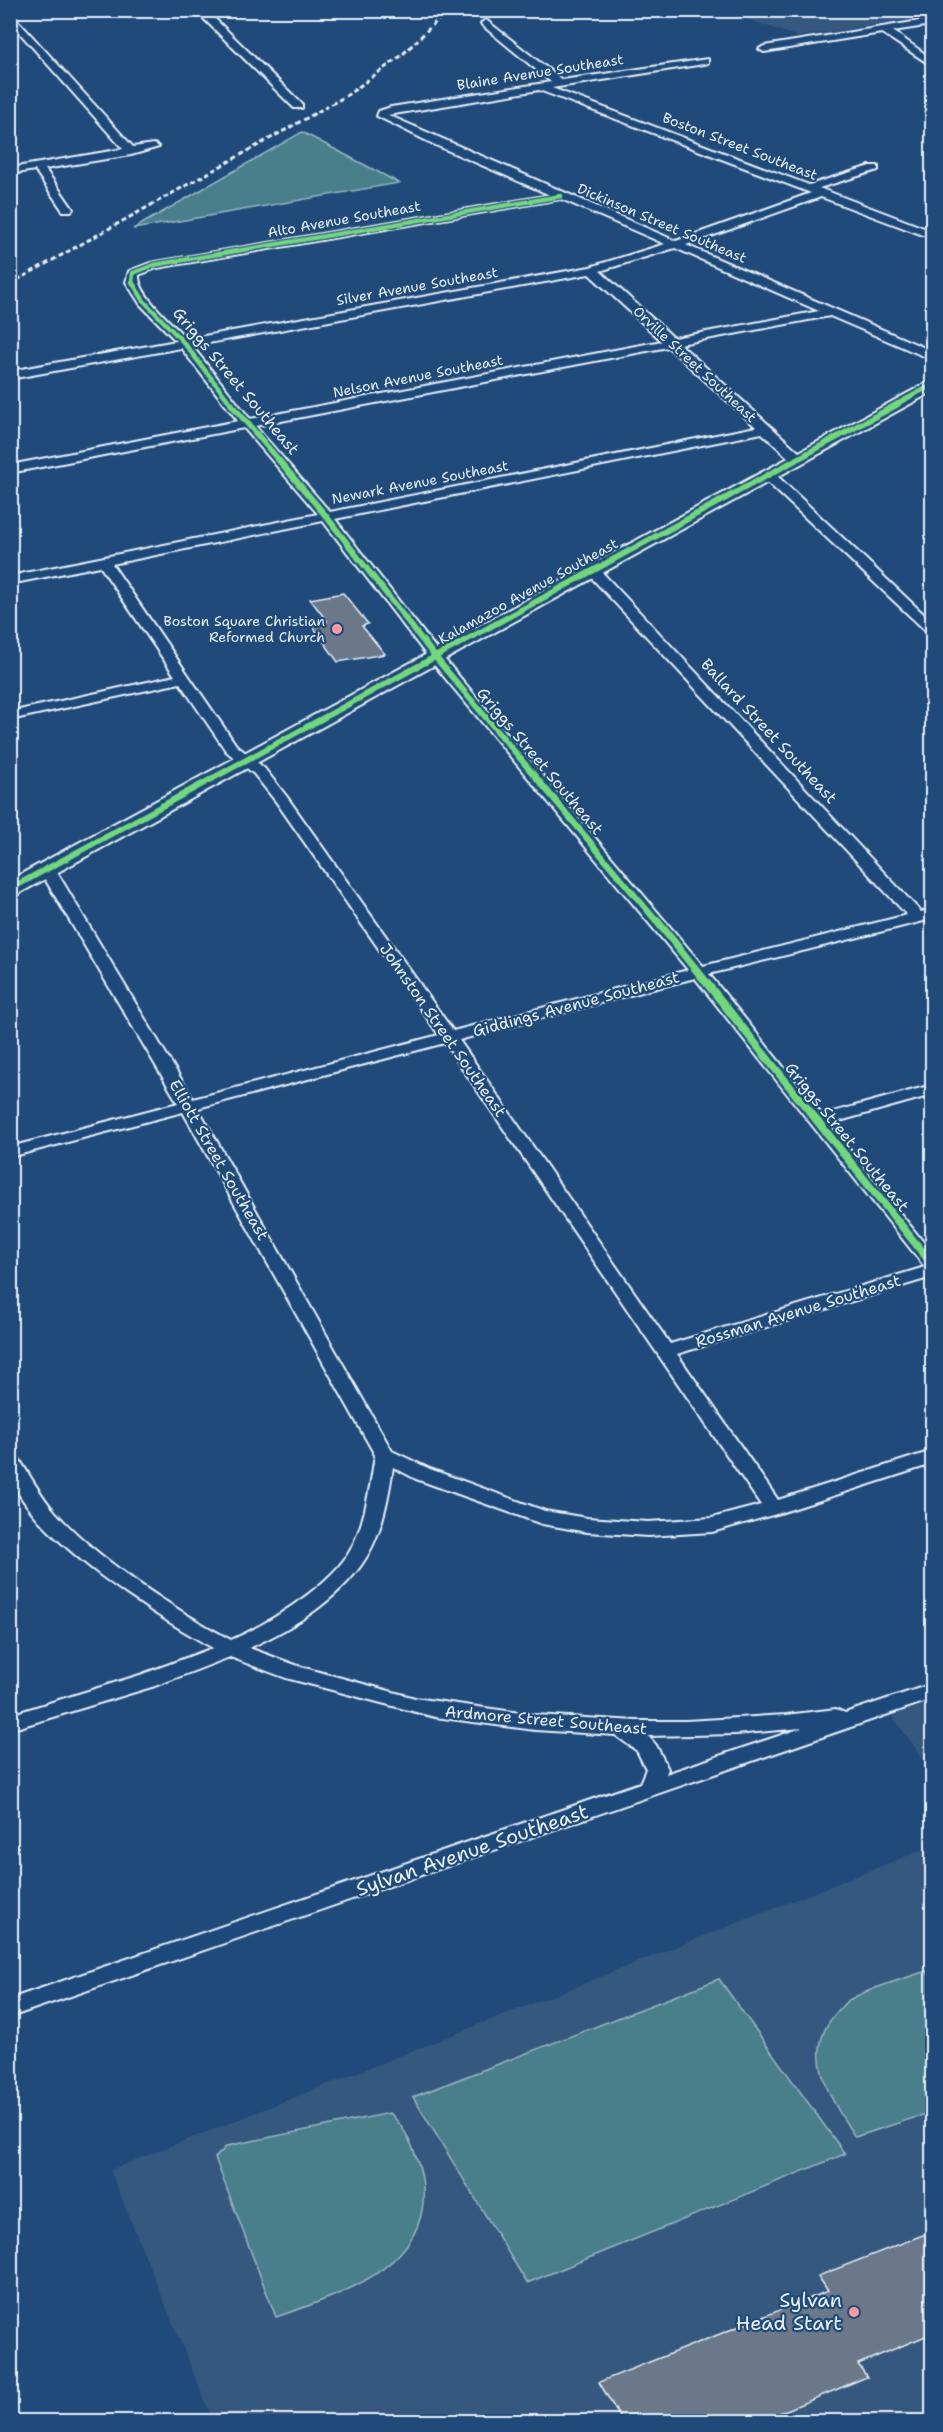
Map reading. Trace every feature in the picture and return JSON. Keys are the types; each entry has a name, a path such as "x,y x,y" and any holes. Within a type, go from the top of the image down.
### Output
{"main road":[{"name":"Kalamazoo Avenue Southeast","path":"10,889 436,658 797,458 930,390"}],"street":[{"path":"200,10 298,106"},
{"path":"10,15 131,152"},
{"path":"764,49 933,22"},
{"path":"486,23 558,82"},
{"path":"884,30 933,63"},
{"name":"Blaine Avenue Southeast","path":"382,114 391,110 558,82 704,61"},
{"name":"Boston Street Southeast","path":"537,86 933,235"},
{"name":"Dickinson Street Southeast","path":"382,114 386,119 561,196 933,355"},
{"path":"10,171 154,147"},
{"path":"38,167 67,209"},
{"path":"809,188 874,168"},
{"name":"Silver Avenue Southeast","path":"10,375 592,270 674,245 821,193"},
{"name":"Alto Avenue Southeast","path":"133,273 154,265 561,196"},
{"name":"Orville Street Southeast","path":"592,270 797,458"},
{"name":"Griggs Street Southeast","path":"133,273 132,282 144,301 184,343 247,424 326,516 436,658 699,972 933,1264"},
{"name":"Nelson Avenue Southeast","path":"10,469 830,312"},
{"name":"Newark Avenue Southeast","path":"10,580 764,429"},
{"path":"768,475 929,622"},
{"name":"Johnston Street Southeast","path":"103,561 231,748 259,771 282,800 449,1037 773,1508"},
{"name":"Ballard Street Southeast","path":"593,570 925,916"},
{"path":"10,716 185,678"},
{"name":"Elliott Street Southeast","path":"47,869 188,1105 385,1455"},
{"name":"Giddings Avenue Southeast","path":"10,1152 699,972 925,916"},
{"path":"817,1122 933,1090"},
{"name":"Rossman Avenue Southeast","path":"664,1352 933,1271"},
{"path":"10,1723 183,1668 233,1649 282,1622 325,1593 356,1558 380,1494 385,1455 423,1474 542,1517 587,1525 648,1529 712,1525 933,1457"},
{"name":"Ardmore Street Southeast","path":"13,1473 66,1536 105,1568 233,1649 315,1678 433,1710 621,1729 714,1729 780,1724 875,1711"},
{"name":"Sylvan Avenue Southeast","path":"10,2008 933,1691"},
{"path":"621,1729 642,1740 651,1752 657,1769 649,1789"}],"shaded area":[{"path":"932,10 932,16 798,37 725,11"},
{"path":"932,1702 932,1770 892,1716"},
{"path":"932,1846 932,2421 213,2421 110,2170"}],"green space":[{"path":"302,132 399,183 133,229"},
{"path":"926,1971 932,1980 932,2112 855,2137 837,2108 823,2076 820,2044 825,2028 849,2000 876,1987"},
{"path":"719,1979 845,2154 527,2283 413,2097"},
{"path":"390,2113 401,2125 409,2139 420,2169 423,2201 417,2228 402,2251 382,2269 358,2285 276,2317 215,2158 227,2146"}],"building":[{"name":"Boston Square Christian Reformed Church","path":"343,593 368,624 362,626 385,654 338,662 311,624 327,621 310,599"},
{"name":"Sylvan Head Start","path":"933,2231 933,2333 858,2364 867,2377 760,2421 622,2421 599,2382 828,2291 818,2276"}],"railway":[{"path":"10,284 346,96 401,56 448,10"}],"cycle path":[{"path":"561,196 154,265 133,273 132,282 144,301 184,343 247,424 326,516 436,658 699,972 932,1264"},
{"path":"10,889 932,385"}],"place":[{"name":"Boston Square Christian Reformed Church","path":"337,629"},
{"name":"Sylvan Head Start","path":"854,2312"}]}
